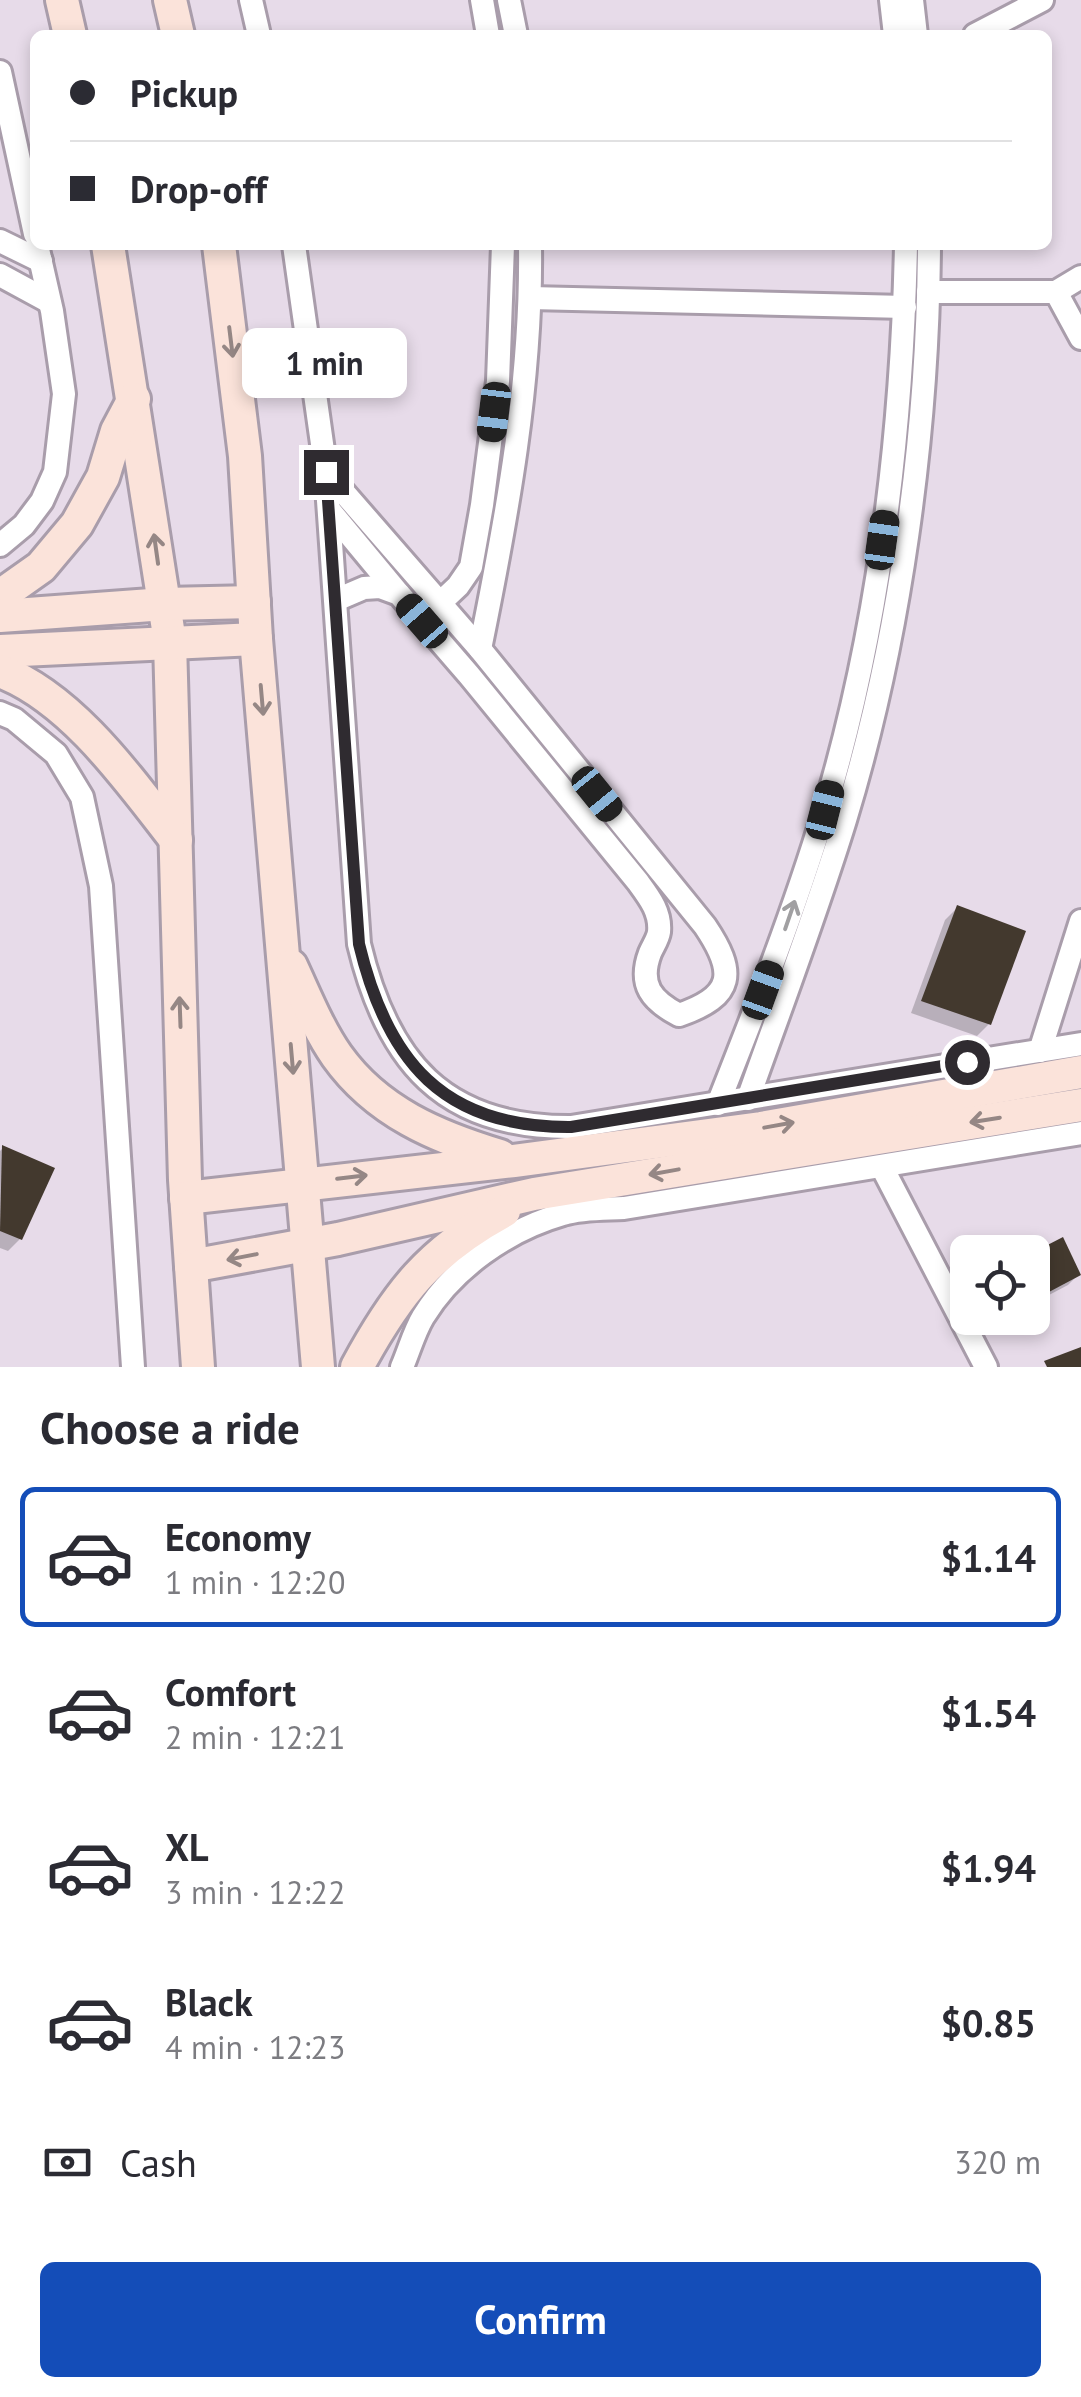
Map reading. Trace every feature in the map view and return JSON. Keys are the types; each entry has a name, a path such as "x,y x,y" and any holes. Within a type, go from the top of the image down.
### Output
{"main road":[{"path":"62,0 69,30"},
{"path":"170,0 177,30"},
{"path":"109,250 170,642 186,1198 198,1367"},
{"path":"220,250 245,456 256,639 318,1367"},
{"path":"0,596 42,567 77,524 103,477 117,431 134,399"},
{"path":"0,616 254,602"},
{"path":"0,650 256,639"},
{"path":"0,671 14,676 66,714 112,757 176,840"},
{"path":"282,948 337,1056 367,1089 400,1116 445,1140 514,1161"},
{"path":"186,1198 761,1128 1081,1072"},
{"path":"191,1266 534,1194 1081,1104"},
{"path":"357,1367 420,1270 473,1228 534,1194"}],"street":[{"path":"251,0 258,30"},
{"path":"482,0 483,30"},
{"path":"508,0 515,30"},
{"path":"891,0 894,30"},
{"path":"912,0 915,30"},
{"path":"985,30 1042,0"},
{"path":"0,72 30,211"},
{"path":"0,241 39,253 64,394 55,472 42,501 0,545"},
{"path":"295,250 330,511 359,944 369,986 405,1058 427,1080 461,1103 538,1128 571,1127 1081,1044"},
{"path":"441,602 470,567 482,505 498,381 503,250"},
{"path":"480,649 511,498 530,298 530,250"},
{"path":"718,1104 825,810 872,611 902,386 906,250"},
{"path":"748,1098 846,816 894,615 922,388 928,250"},
{"path":"0,275 48,300"},
{"path":"928,292 1056,292 1081,277"},
{"path":"1056,292 1081,338"},
{"path":"530,298 905,307"},
{"path":"326,472 480,649 717,945 727,976 720,994 703,1007 680,1015 659,1005 648,990 645,970 659,935 659,918 652,902 469,674 330,511"},
{"path":"336,600 364,588 380,587 399,594"},
{"path":"0,714 14,719 56,754 82,796 97,868 133,1367"},
{"path":"1040,1051 1081,921"},
{"path":"402,1367 422,1318 451,1280 484,1252 535,1224 564,1214 882,1168 1081,1133"},
{"path":"882,1168 986,1367"}],"building":[{"path":"957,905 1026,931 991,1025 921,1001"},
{"path":"2,1145 55,1168 22,1240 0,1231"},
{"path":"1063,1237 1081,1275 1050,1291 1050,1244"},
{"path":"1081,1347 1081,1367 1047,1367 1044,1361"}],"route":[{"path":"326,472 359,944 369,986 384,1022 405,1058 427,1080 461,1103 497,1117 538,1128 571,1127 967,1062"}]}
